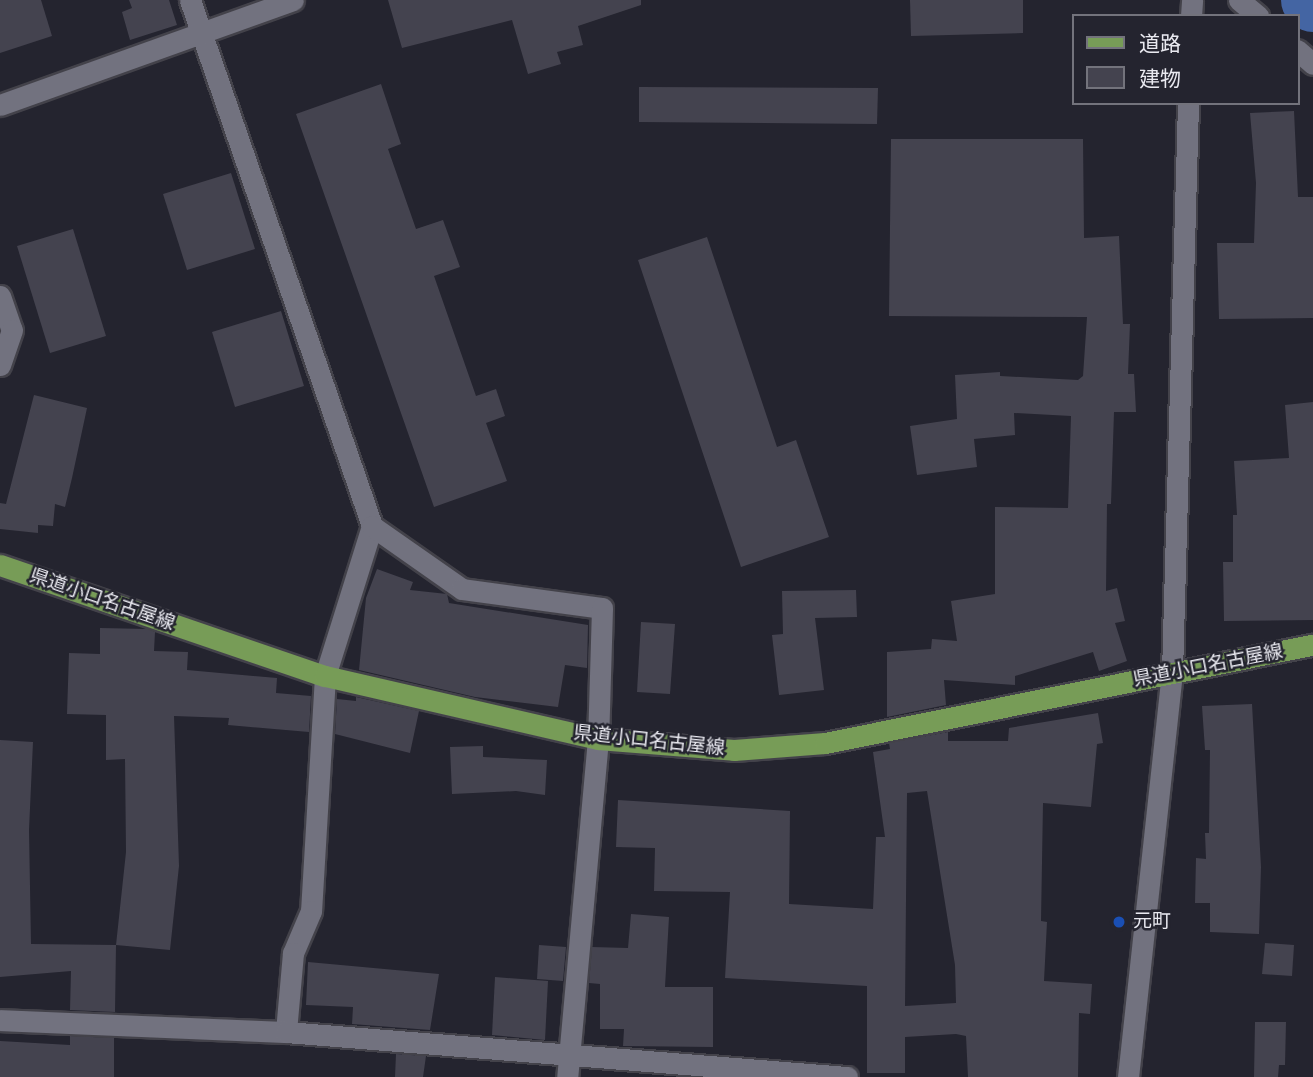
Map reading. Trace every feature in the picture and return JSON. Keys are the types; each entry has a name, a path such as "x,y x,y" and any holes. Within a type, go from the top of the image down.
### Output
{"main road":[{"name":"県道小口名古屋線","path":"0,565 325,676 598,739 734,750 825,743 1313,645"}],"street":[{"path":"190,0 372,526 462,589 602,608 598,739 567,1077"},
{"path":"0,105 293,0"},
{"path":"1239,0 1256,14"},
{"path":"1299,52 1313,64"},
{"path":"1128,1077 1172,673 1188,105"},
{"path":"0,296 12,330 0,365"},
{"path":"286,1032 293,953 311,911 325,676 372,526"},
{"path":"0,1020 286,1032 847,1077"}],"building":[{"path":"0,0 41,0 52,36 0,53"},
{"path":"129,0 169,0 177,25 130,40 122,12 132,8"},
{"path":"388,0 641,0 641,5 578,26 583,45 557,52 561,64 528,74 512,20 402,48"},
{"path":"910,0 1023,0 1023,33 911,36"},
{"path":"381,84 401,144 388,149 416,229 443,220 460,267 434,276 476,396 496,389 505,416 486,423 507,481 434,507 296,114"},
{"path":"639,87 878,88 877,124 639,122"},
{"path":"1294,111 1298,197 1313,197 1313,318 1219,319 1217,243 1254,243 1256,183 1250,113"},
{"path":"891,139 1083,139 1084,238 1119,236 1123,324 1130,324 1128,374 1134,374 1136,412 1114,412 1111,504 1107,504 1106,591 1117,588 1125,621 1115,623 1127,661 1099,671 1093,652 1015,676 1015,685 944,680 946,705 887,717 887,652 931,649 932,639 957,641 951,601 995,594 995,507 1068,508 1071,416 1014,413 1015,435 974,439 977,467 917,475 910,426 957,419 955,375 1000,372 1000,376 1078,380 1083,376 1087,317 889,316"},
{"path":"231,173 255,249 187,270 163,194"},
{"path":"73,229 106,336 50,353 17,246"},
{"path":"707,237 777,447 796,440 829,537 741,567 638,260"},
{"path":"281,311 304,386 235,407 212,332"},
{"path":"34,395 87,408 65,507 55,504 53,526 38,525 38,533 0,529 0,503 6,504"},
{"path":"1313,402 1313,620 1224,621 1223,562 1233,562 1233,515 1237,515 1234,461 1289,458 1285,405"},
{"path":"377,569 413,582 410,590 447,594 449,603 588,625 587,668 565,665 558,707 475,697 359,670 366,598"},
{"path":"856,590 857,617 815,618 824,690 779,695 772,635 783,634 782,591"},
{"path":"641,622 675,624 670,694 637,692"},
{"path":"100,628 148,629 155,632 154,651 188,652 187,670 277,678 276,693 311,696 309,732 228,725 229,718 174,716 179,866 170,950 116,945 126,852 125,759 106,760 106,715 67,714 69,653 100,654"},
{"path":"356,697 419,711 410,753 335,734 337,699 356,701"},
{"path":"1252,704 1261,867 1259,934 1210,932 1210,903 1195,903 1196,858 1206,859 1205,833 1209,833 1210,750 1205,750 1202,706"},
{"path":"1098,713 1103,743 1097,744 1091,807 1043,803 1041,921 1047,922 1044,981 1092,984 1090,1014 1079,1013 1078,1077 968,1077 966,1036 956,1034 905,1037 905,1073 867,1073 867,986 725,978 730,892 654,891 655,848 616,847 618,800 790,811 789,904 873,909 876,837 885,837 873,752 890,749 889,743 948,732 948,741 1008,741 1009,728","holes":["927,791 955,965 956,1003 905,1006 907,793"]},
{"path":"0,740 33,742 29,830 31,944 116,945 115,1012 70,1010 71,971 0,977"},
{"path":"483,746 483,757 547,760 545,795 516,791 452,794 450,747"},
{"path":"631,914 669,917 665,987 713,987 713,1047 623,1046 624,1029 600,1029 600,984 589,983 592,947 628,948"},
{"path":"1265,943 1294,945 1292,976 1262,974"},
{"path":"539,945 566,947 563,981 537,979"},
{"path":"308,962 439,974 430,1030 352,1024 353,1007 306,1005"},
{"path":"495,977 548,981 545,1040 492,1035"},
{"path":"1255,1022 1286,1022 1285,1065 1279,1065 1278,1077 1254,1077"},
{"path":"70,1036 114,1038 114,1077 0,1077 0,1041 70,1045"},
{"path":"396,1054 426,1056 423,1077 395,1077"}],"place":[{"name":"元町","path":"1119,922"}]}
